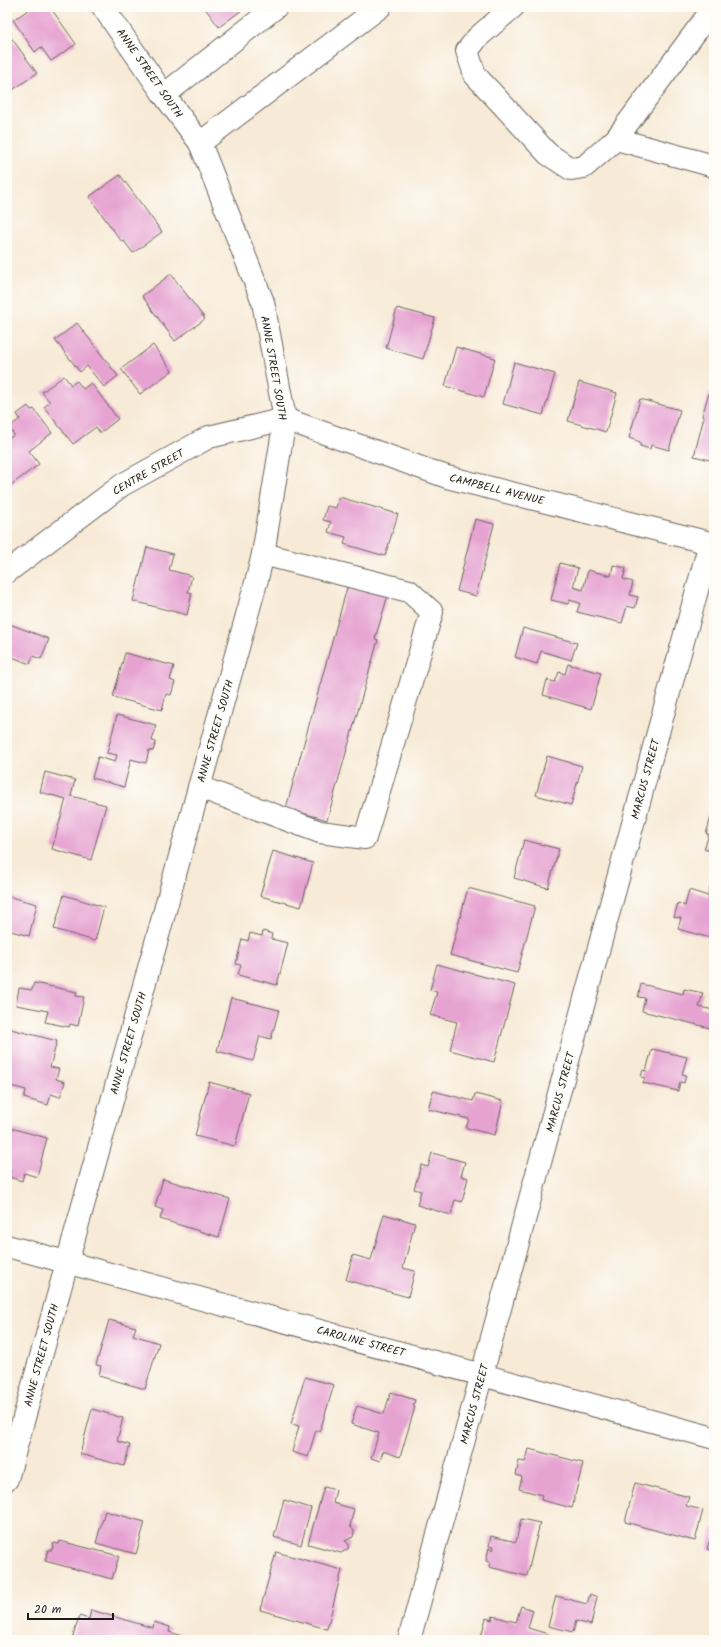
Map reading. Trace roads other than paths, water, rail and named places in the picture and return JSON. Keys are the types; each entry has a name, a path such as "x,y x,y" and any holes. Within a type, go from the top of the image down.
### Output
{"street":[{"name":"ANNE STREET SOUTH","path":"7,1479 263,554 285,418 263,302 200,143 164,95 103,7"},
{"path":"164,95 276,7"},
{"path":"200,143 380,7"},
{"path":"513,7 478,37 467,51 475,74 548,154 571,169 584,167 616,139 714,7"},
{"path":"616,139 714,166"},
{"name":"CAMPBELL AVENUE","path":"285,418 447,477 712,544"},
{"name":"CENTRE STREET","path":"7,572 122,485 209,437 285,418"},
{"name":"MARCUS STREET","path":"409,1640 712,544"},
{"path":"199,787 320,832 365,838 432,612 409,591 263,554"},
{"name":"CAROLINE STREET","path":"7,1246 483,1374 714,1438"}]}
